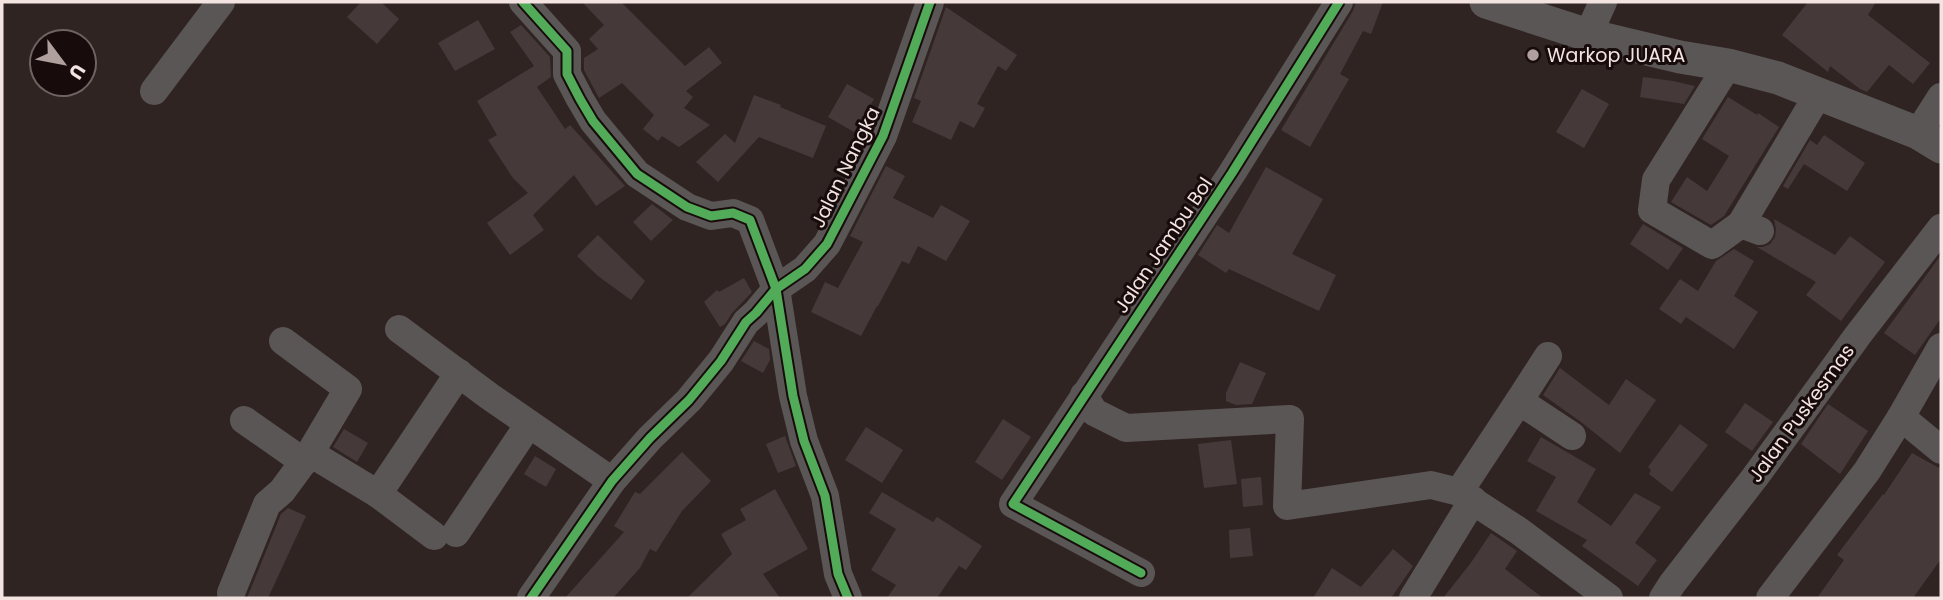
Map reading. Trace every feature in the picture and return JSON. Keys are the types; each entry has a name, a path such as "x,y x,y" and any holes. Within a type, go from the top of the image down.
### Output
{"street":[{"path":"154,91 221,2"},
{"path":"523,2 567,51 567,74 580,99 593,121 637,174 687,207 711,216 733,213 750,220 776,289 793,396 804,441 825,496 838,574 848,598"},
{"name":"Jalan Nangka","path":"531,598 612,481 689,400 721,361 746,322 776,289 805,269 827,244 883,136 930,2"},
{"name":"Jalan Jambu Bol","path":"1141,573 1013,504 1232,173 1339,2"},
{"path":"1486,2 1588,35 1778,78 1930,140 1941,97"},
{"path":"1588,35 1603,2"},
{"path":"1728,65 1656,180 1652,209 1712,245 1750,228 1819,93"},
{"name":"Jalan Puskesmas","path":"1663,598 1858,335 1941,229"},
{"path":"399,329 612,481"},
{"path":"231,593 267,504 282,491 307,457 348,389 283,341"},
{"path":"1770,598 1867,471 1941,347"},
{"path":"1413,598 1466,496 1519,401 1548,356"},
{"path":"377,495 459,373"},
{"path":"1084,395 1094,412 1126,428 1290,419 1287,506 1431,485 1466,496 1519,531 1609,598"},
{"path":"1519,401 1572,436"},
{"path":"1901,417 1941,450"},
{"path":"244,420 445,534 529,424"}],"building":[{"path":"361,2 381,2 399,19 377,44 347,17"},
{"path":"582,2 621,2 685,66 709,47 722,63 686,91 693,97 684,108 710,125 679,147 662,136 658,141 643,129 654,115 622,83 599,98 584,70 584,58 598,49 589,39 604,25"},
{"path":"1356,2 1383,2 1371,34 1363,31 1340,74 1349,79 1310,147 1281,130"},
{"path":"1808,2 1876,2 1868,15 1930,63 1913,84 1889,65 1867,92 1860,89 1830,66 1828,72 1782,35"},
{"path":"946,7 1017,55 1006,71 998,66 977,104 985,108 974,128 960,121 951,140 912,122 921,101 914,98"},
{"path":"478,20 495,49 455,71 438,43"},
{"path":"521,25 550,57 551,77 537,87 565,129 570,125 625,186 596,206 574,175 533,215 544,230 510,255 487,223 528,193 513,178 488,140 497,135 477,101 534,66 510,32"},
{"path":"1643,77 1695,86 1684,104 1640,97"},
{"path":"847,84 874,99 854,132 828,117"},
{"path":"1582,89 1609,104 1584,148 1556,132"},
{"path":"754,95 826,126 813,158 759,137 718,182 696,162 725,134 735,143"},
{"path":"1728,97 1779,127 1724,216 1711,225 1671,202 1687,177 1707,191 1729,156 1702,139"},
{"path":"1824,135 1865,163 1847,191 1804,164 1788,189 1783,186 1810,140 1817,145"},
{"path":"886,166 905,176 893,198 933,218 941,205 970,221 946,261 918,246 909,264 902,261 861,336 811,312 825,282 838,288 863,242 850,236"},
{"path":"1266,167 1323,199 1292,254 1336,275 1319,311 1229,269 1226,273 1198,255 1217,225 1229,233"},
{"path":"652,204 673,220 651,241 633,222"},
{"path":"1774,219 1835,255 1850,236 1885,262 1841,321 1806,295 1816,282 1757,247 1770,244 1775,237"},
{"path":"1643,224 1683,248 1668,270 1630,244"},
{"path":"598,235 645,281 631,300 598,276 577,256"},
{"path":"1734,249 1754,261 1734,296 1758,312 1734,349 1686,317 1681,324 1659,309 1680,279 1698,291 1716,261"},
{"path":"1941,255 1941,318 1915,355 1884,333"},
{"path":"744,278 752,292 720,327 704,302 717,290 719,292"},
{"path":"754,341 769,349 770,360 763,373 741,361"},
{"path":"1240,362 1266,373 1252,404 1236,405 1226,401 1226,393"},
{"path":"1560,368 1609,405 1626,379 1656,400 1620,453 1543,395"},
{"path":"1745,403 1773,422 1752,451 1725,432"},
{"path":"1828,404 1868,431 1840,474 1801,444"},
{"path":"1003,419 1031,437 1002,480 975,462"},
{"path":"1680,424 1708,445 1672,492 1649,474 1651,470 1648,467"},
{"path":"866,427 903,450 882,483 845,460"},
{"path":"344,429 368,443 357,462 333,447"},
{"path":"785,436 796,466 778,473 766,444"},
{"path":"1541,437 1596,469 1577,502 1611,526 1635,493 1661,507 1635,543 1657,560 1638,586 1582,546 1587,540 1536,511 1556,477 1527,461"},
{"path":"1231,440 1237,484 1204,488 1198,444"},
{"path":"682,452 711,481 682,511 656,552 650,549 640,568 613,598 565,598 624,532 614,526 635,492 640,494"},
{"path":"1912,453 1941,469 1941,559 1913,598 1817,598 1844,560 1837,555 1884,495"},
{"path":"535,456 556,469 546,487 524,474"},
{"path":"1261,477 1263,505 1243,507 1241,479"},
{"path":"775,489 808,549 763,574 780,598 687,598 732,554 721,534 746,520 740,509"},
{"path":"882,492 933,522 937,517 982,546 966,570 959,566 937,598 887,598 896,585 871,570 896,529 869,513"},
{"path":"288,508 306,516 268,598 247,598 281,514"},
{"path":"1250,528 1253,556 1230,558 1229,530"},
{"path":"1491,533 1517,551 1505,569 1543,598 1443,598"},
{"path":"1393,549 1413,566 1391,598 1313,598 1332,568 1361,587"}],"cycle path":[{"path":"523,2 567,51 567,74 580,99 593,121 637,174 687,207 711,216 733,213 750,220 776,289 793,396 804,441 825,496 838,574 848,598"},
{"path":"531,598 612,481 689,400 721,361 746,322 776,289 805,269 827,244 883,136 930,2"},
{"path":"1141,573 1013,504 1232,173 1339,2"}],"place":[{"name":"Warkop JUARA","path":"1533,55"}]}
